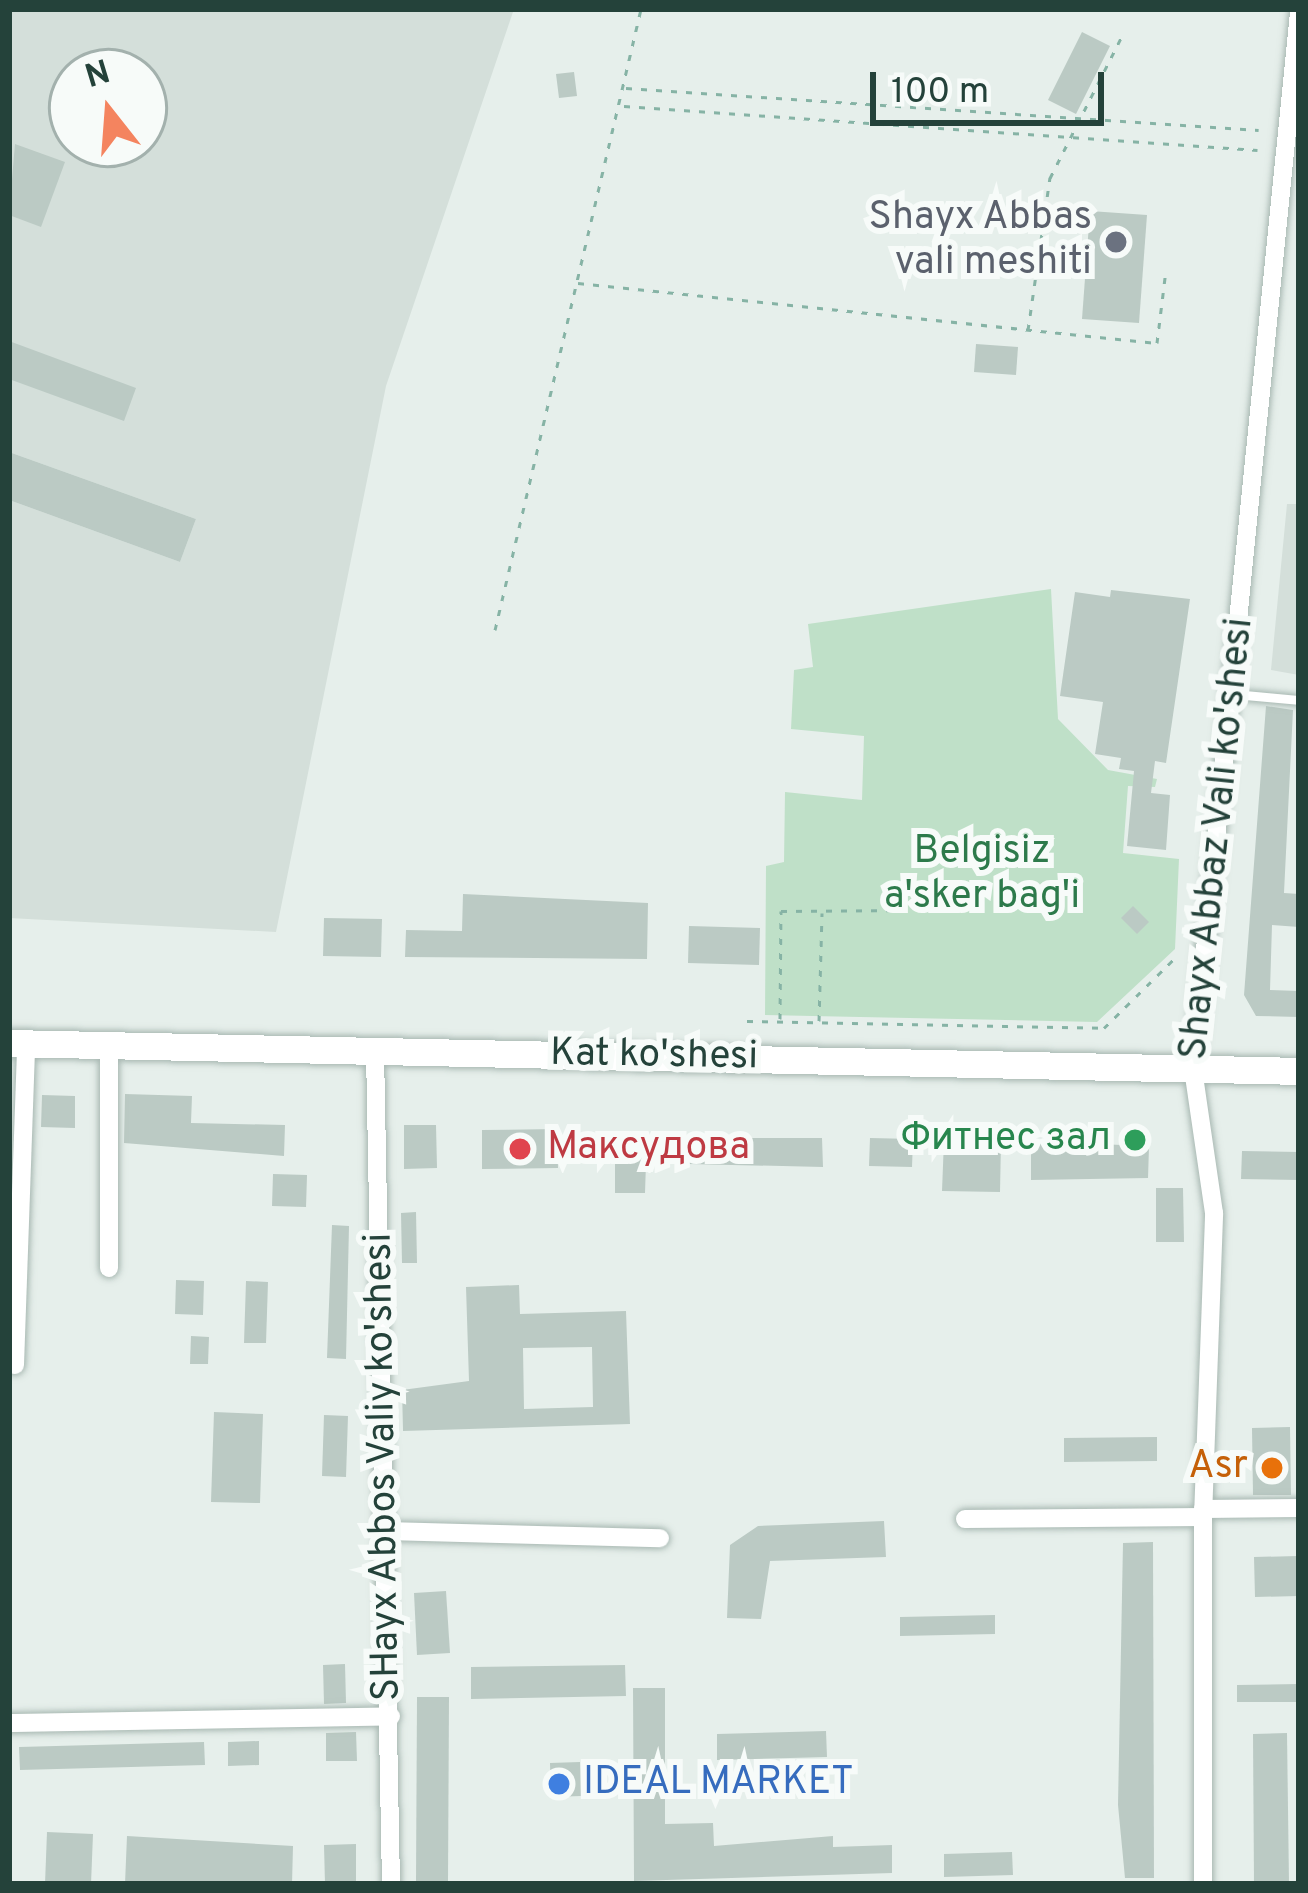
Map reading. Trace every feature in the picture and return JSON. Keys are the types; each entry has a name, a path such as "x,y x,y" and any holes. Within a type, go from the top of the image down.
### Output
{"street":[{"name":"Shayx Abbaz Vali ko'shesi","path":"1203,1884 1203,1513 1214,1213 1193,1069 1299,12"},
{"name":"Kat ko'shesi","path":"17,1043 1299,1071"},
{"path":"15,1365 17,1043"},
{"path":"109,1045 109,1268"},
{"name":"SHayx Abbos Valiy ko'shesi","path":"375,1051 391,1884"},
{"path":"965,1519 1299,1508"},
{"path":"386,1531 660,1538"},
{"path":"9,1723 391,1715"}],"lane":[{"path":"1233,694 1299,700"}],"path":[{"path":"495,630 640,9"},
{"path":"1028,330 1050,178 1123,34"},
{"path":"624,88 1259,130"},
{"path":"620,106 1257,150"},
{"path":"578,283 1157,343 1166,270"},
{"path":"780,1021 781,911 911,910"},
{"path":"819,1022 822,911"},
{"path":"747,1021 1104,1028 1175,958"}],"shaded area":[{"path":"9,9 514,9 386,386 276,932 9,918 9,500 180,562 196,519 9,452"},
{"path":"1287,504 1299,504 1299,675 1271,670"}],"green space":[{"name":"Belgisiz a'sker bag'i","path":"1051,589 1058,719 1108,770 1157,779 1155,787 1128,786 1123,853 1179,859 1175,949 1097,1022 765,1015 766,866 784,862 785,792 862,800 864,736 791,729 794,670 813,667 808,624"}],"building":[{"path":"1082,32 1110,46 1076,114 1048,100"},
{"path":"574,72 577,96 559,98 556,74"},
{"path":"15,144 48,156 48,168 63,168 41,227 9,215"},
{"name":"Shayx Abbas vali meshiti","path":"1090,211 1147,215 1139,323 1082,319"},
{"path":"9,341 136,388 124,421 9,379"},
{"path":"976,344 1018,347 1016,375 974,372"},
{"path":"9,452 196,519 180,562 9,500"},
{"path":"1111,590 1190,599 1166,763 1155,761 1151,793 1170,795 1166,850 1127,846 1134,771 1119,769 1121,758 1095,754 1103,702 1060,696 1075,592 1110,597"},
{"path":"1266,706 1293,710 1284,893 1299,894 1299,927 1272,925 1270,990 1299,991 1299,1017 1256,1016 1244,995"},
{"path":"463,894 648,903 647,959 405,957 406,930 462,931"},
{"path":"1133,906 1149,922 1137,934 1121,918"},
{"path":"324,918 382,919 381,957 323,956"},
{"path":"689,926 760,928 759,965 688,963"},
{"path":"125,1094 192,1096 191,1123 285,1125 284,1156 124,1143"},
{"path":"42,1095 75,1096 75,1128 41,1127"},
{"path":"404,1125 436,1125 437,1168 404,1169"},
{"name":"Максудова","path":"557,1129 558,1168 482,1169 482,1130"},
{"path":"615,1138 822,1138 823,1167 646,1163 645,1193 615,1193"},
{"path":"870,1138 913,1139 912,1167 869,1166"},
{"path":"944,1140 1001,1141 1000,1192 942,1191"},
{"path":"1031,1144 1149,1146 1148,1178 1031,1180"},
{"path":"1242,1151 1299,1152 1299,1180 1241,1179"},
{"path":"273,1174 307,1175 306,1207 272,1206"},
{"path":"1156,1188 1183,1188 1184,1242 1156,1242"},
{"path":"416,1212 417,1263 402,1263 401,1213"},
{"path":"332,1225 349,1226 346,1359 327,1358"},
{"path":"176,1280 204,1281 203,1315 175,1314"},
{"path":"246,1281 268,1282 266,1343 244,1343"},
{"path":"519,1285 520,1314 626,1311 630,1424 403,1431 402,1390 469,1381 466,1287","holes":["592,1347 593,1407 524,1409 523,1348"]},
{"path":"191,1336 209,1337 208,1364 190,1364"},
{"path":"214,1412 263,1414 260,1503 211,1502"},
{"path":"324,1415 348,1416 346,1477 322,1476"},
{"name":"Asr","path":"1290,1427 1291,1495 1253,1495 1252,1428"},
{"path":"1157,1437 1157,1461 1064,1462 1064,1438"},
{"path":"884,1521 886,1557 770,1561 761,1619 727,1618 730,1545 758,1526"},
{"path":"1153,1542 1154,1878 1125,1878 1118,1805 1123,1543"},
{"path":"1297,1556 1298,1596 1255,1597 1254,1557"},
{"path":"446,1591 450,1653 417,1655 414,1593"},
{"path":"995,1615 995,1634 900,1636 900,1617"},
{"path":"345,1664 346,1703 324,1704 323,1665"},
{"path":"625,1665 626,1696 471,1699 471,1667"},
{"path":"1299,1684 1299,1702 1237,1702 1237,1685"},
{"path":"633,1688 665,1688 665,1824 713,1823 714,1846 833,1836 833,1847 892,1845 892,1873 634,1881"},
{"path":"417,1697 449,1697 448,1882 416,1882"},
{"path":"826,1731 827,1757 717,1760 717,1734"},
{"path":"356,1732 357,1761 326,1761 326,1733"},
{"path":"1287,1733 1289,1884 1254,1884 1253,1734"},
{"path":"259,1741 259,1765 228,1766 228,1742"},
{"path":"204,1742 205,1765 20,1770 19,1747"},
{"path":"580,1762 581,1796 551,1797 550,1763"},
{"path":"47,1832 93,1834 91,1884 45,1884"},
{"path":"127,1836 293,1846 292,1884 125,1884"},
{"path":"356,1844 356,1884 325,1884 324,1845"},
{"path":"1012,1852 1013,1875 944,1877 944,1854"}],"place":[{"name":"Shayx Abbas vali meshiti","path":"1116,242"},
{"name":"Фитнес зал","path":"1135,1140"},
{"name":"Максудова","path":"520,1149"},
{"name":"Asr","path":"1272,1468"},
{"name":"IDEAL MARKET","path":"559,1784"}]}
